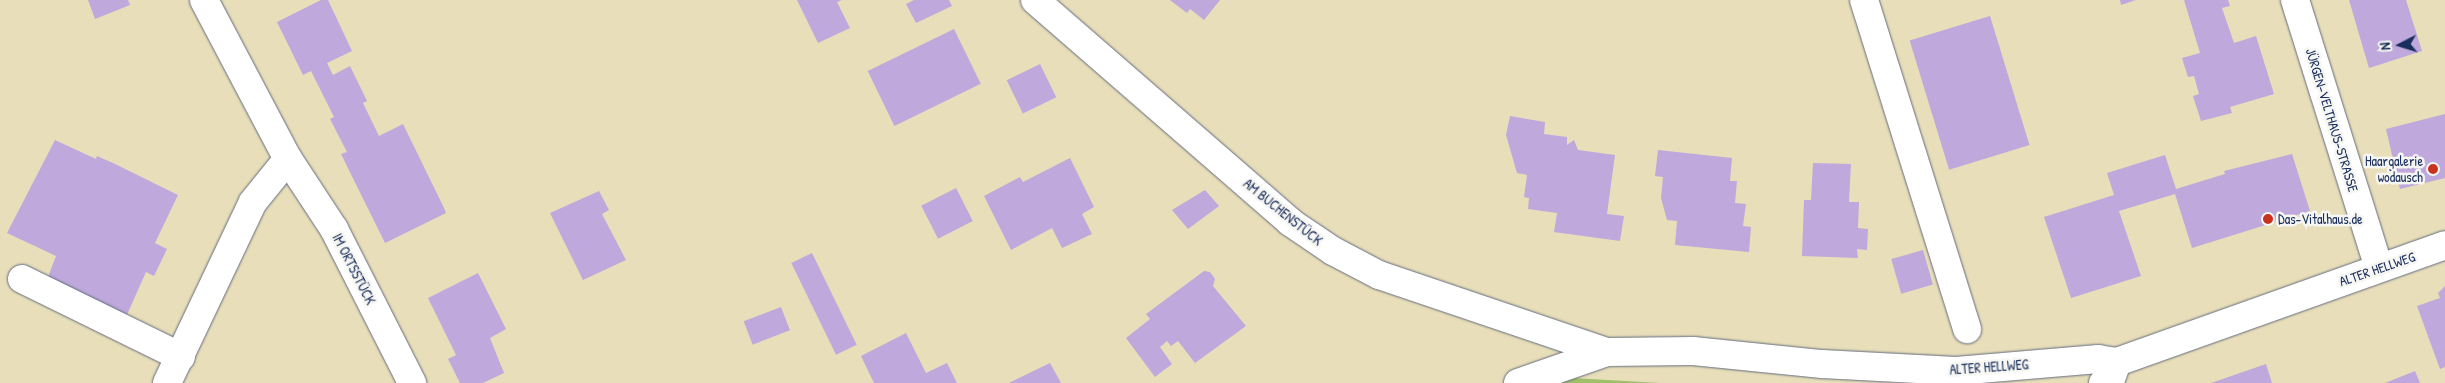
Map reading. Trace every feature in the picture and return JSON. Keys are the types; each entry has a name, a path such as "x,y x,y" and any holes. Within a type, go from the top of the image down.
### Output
{"street":[{"name":"IM ORTSSTÜCK","path":"204,0 288,159 334,229 412,383"},
{"name":"AM BUCHENSTÜCK","path":"1035,0 1290,222 1333,252 1379,275 1607,352"},
{"path":"1864,0 1968,329"},
{"name":"JÜRGEN-VELTHAUS-STRASSE","path":"2295,0 2378,268"},
{"path":"167,383 253,202 288,159"},
{"name":"ALTER HELLWEG","path":"1518,383 1607,352 1693,351 1822,364 1956,371 2098,359 2110,372 2378,268 2445,246"},
{"path":"22,279 181,357"}],"green space":[{"path":"1572,378 1660,383 1556,383"}],"building":[{"path":"88,0 128,0 130,5 95,19"},
{"path":"321,0 328,0 352,51 327,63 333,75 350,66 367,101 363,103 379,136 403,124 446,213 385,243 341,154 347,152 330,119 334,117 311,71 303,75 277,22"},
{"path":"797,0 842,0 837,2 850,28 818,43"},
{"path":"914,0 949,0 952,6 916,23 906,4"},
{"path":"1170,0 1220,0 1204,20 1190,9 1187,13"},
{"path":"2120,0 2136,0 2121,5"},
{"path":"2184,0 2228,0 2230,6 2222,8 2234,43 2256,36 2274,94 2230,107 2232,113 2201,121 2193,96 2199,94 2194,76 2188,77 2182,58 2200,53"},
{"path":"2349,0 2406,0 2422,51 2369,68"},
{"path":"1990,16 2029,145 1949,170 1910,41"},
{"path":"954,29 981,84 894,126 868,71"},
{"path":"1040,64 1056,97 1023,113 1007,80"},
{"path":"2445,114 2445,178 2400,189 2386,129"},
{"path":"1510,116 1545,122 1544,134 1567,137 1567,145 1574,140 1578,150 1615,155 1607,214 1624,216 1620,241 1554,232 1557,213 1528,209 1529,198 1524,197 1527,175 1517,173 1506,135"},
{"path":"55,140 96,159 97,156 113,163 178,195 155,243 167,249 154,276 146,272 126,317 45,285 56,256 7,233"},
{"path":"1658,150 1732,158 1730,181 1737,181 1735,203 1746,204 1743,226 1751,227 1749,252 1675,245 1677,221 1667,220 1661,198 1663,177 1655,176"},
{"path":"2292,154 2310,211 2192,248 2175,194 2119,211 2141,276 2071,298 2044,217 2114,195 2107,173 2165,155 2176,189 2225,174 2224,171"},
{"path":"1070,158 1094,207 1082,214 1092,234 1062,248 1052,228 1011,250 984,196 1020,177 1023,182"},
{"path":"1813,163 1851,164 1849,202 1859,202 1858,228 1868,229 1867,250 1857,249 1858,258 1802,256 1804,200 1811,200"},
{"path":"956,188 973,221 938,239 921,206"},
{"path":"1205,190 1219,206 1188,229 1172,210"},
{"path":"599,191 609,210 602,214 626,260 583,280 550,213"},
{"path":"1923,250 1933,285 1901,294 1891,259"},
{"path":"812,253 857,345 836,355 791,263"},
{"path":"1204,271 1210,272 1215,279 1213,286 1246,326 1195,363 1178,341 1171,346 1167,341 1160,347 1172,364 1155,377 1126,338 1150,319 1146,314"},
{"path":"478,273 506,329 490,338 504,373 483,383 460,383 448,359 456,355 428,298"},
{"path":"2445,286 2445,367 2440,369 2417,306 2440,298 2438,293"},
{"path":"781,307 790,330 753,345 744,321"},
{"path":"906,333 926,373 947,363 957,383 874,383 861,356"},
{"path":"1050,363 1061,383 1009,383"},
{"path":"2266,364 2272,383 2211,383"},
{"path":"2415,371 2420,383 2385,383"}],"place":[{"name":"Haargalerie wodausch","path":"2433,169"},
{"name":"Das-Vitalhaus.de","path":"2268,219"}]}
